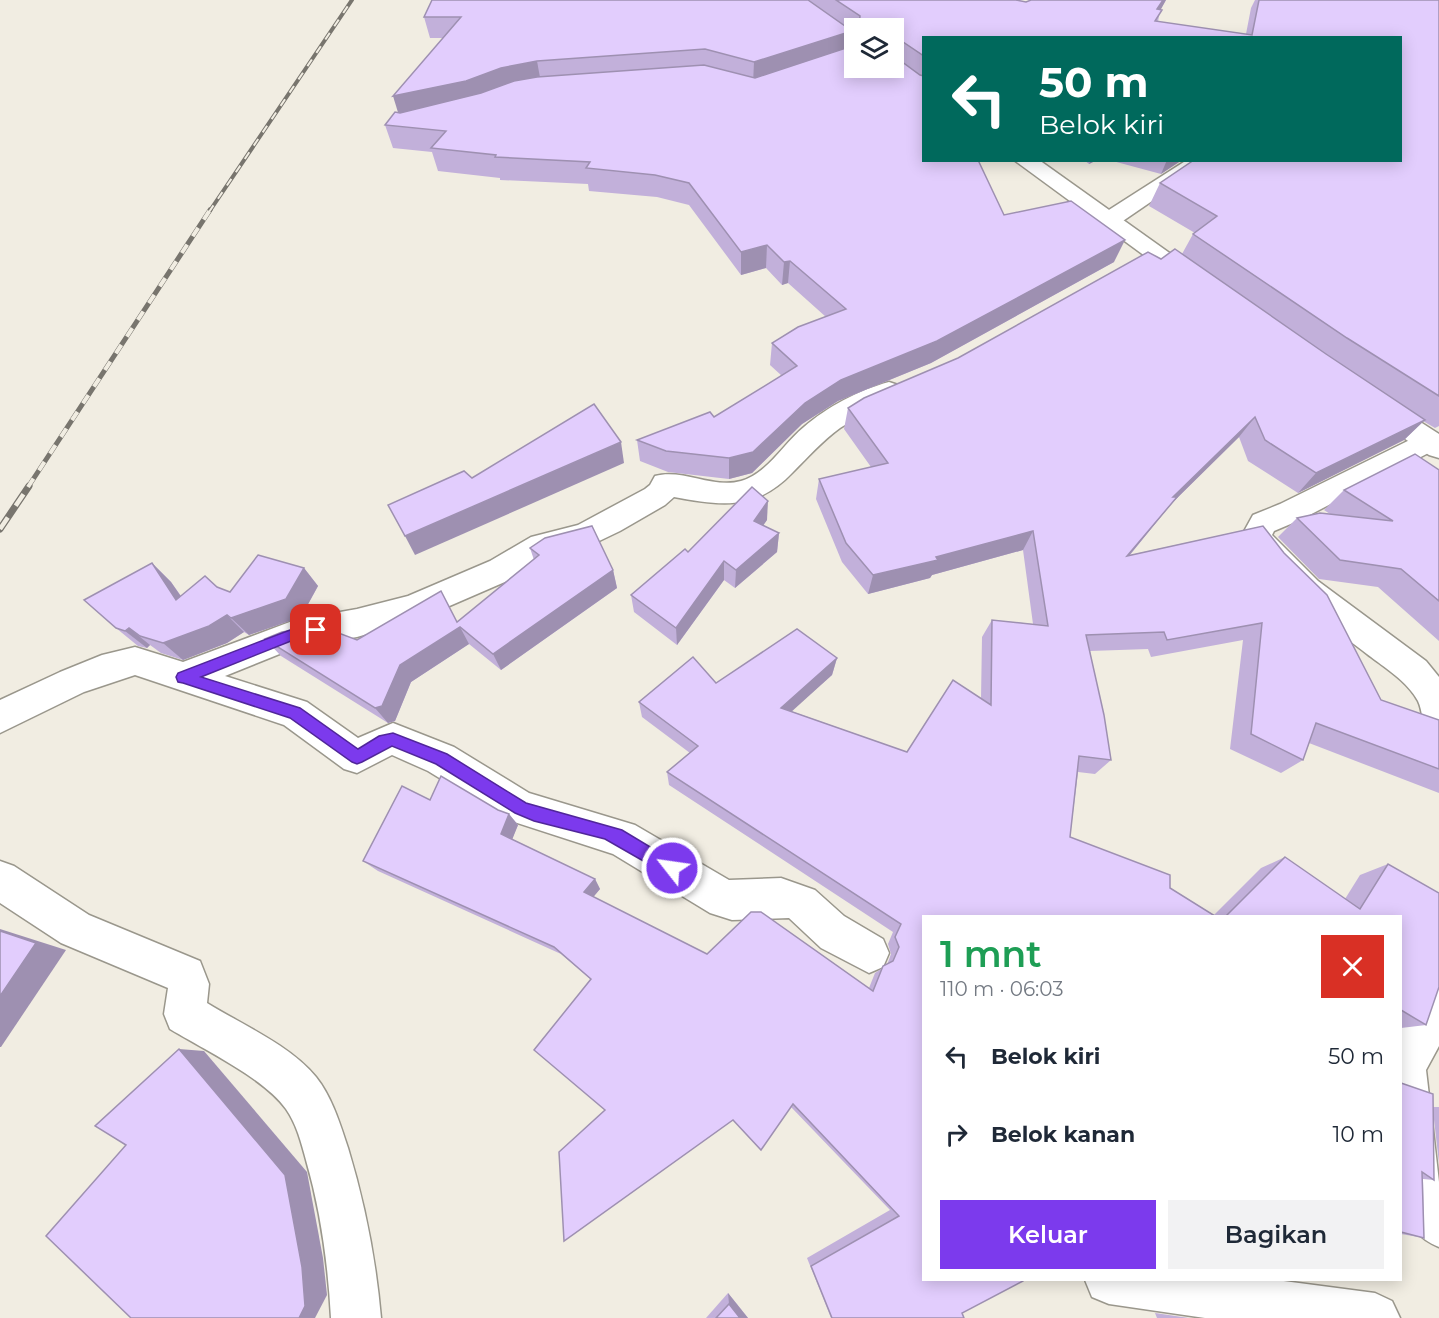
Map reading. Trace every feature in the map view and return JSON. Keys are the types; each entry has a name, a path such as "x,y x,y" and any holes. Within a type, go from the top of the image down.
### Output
{"street":[{"path":"789,0 844,38"},
{"path":"1027,162 1221,300"},
{"path":"1109,220 1199,162"},
{"path":"1124,269 1153,253"},
{"path":"183,677 295,634 357,623 413,608 501,570 542,545 584,535 610,523 663,491 665,484 721,493 737,493 752,489 763,483 814,433 849,410 913,382"},
{"path":"1357,393 1434,444"},
{"path":"1434,444 1263,523 1257,535 1263,546 1307,590 1414,671 1435,697 1439,725"},
{"path":"0,717 72,682 102,670 135,661 295,713 357,758 388,740 422,751 448,763 528,811 622,838 724,899 738,902 769,897 788,899 808,906 826,927 869,953"},
{"path":"0,880 75,929 186,975 189,984 185,1014 277,1070 301,1093 318,1123 337,1187 352,1263 356,1318"},
{"path":"1439,1010 1412,1049 1404,1070 1416,1182 1424,1204 1439,1224"},
{"path":"1116,1281 1376,1318"}],"building":[{"path":"432,0 808,0 844,25 844,34 754,62 705,49 537,61 501,68 466,81 393,96 461,17 424,17"},
{"path":"836,0 1016,0 1026,2 1031,0 1163,0 1157,9 1162,10 1155,21 1252,35 1259,0 1439,0 1439,396 1347,338 1193,234 1217,216 1160,183 1191,162 1402,162 1402,36 922,36 922,55 904,43 904,18 860,18"},
{"path":"844,49 844,78 904,78 904,63 922,76 922,162 979,162 1004,215 1071,201 1125,240 937,341 841,380 805,403 753,452 729,458 666,451 637,440 710,412 714,417 797,366 772,343 798,327 846,309 790,261 784,262 767,245 741,252 689,183 655,175 586,168 590,162 495,157 496,155 431,148 446,131 385,125 395,112 400,113 481,93 514,81 537,77 704,65 755,78"},
{"path":"1175,249 1425,420 1316,473 1265,440 1255,417 1173,497 1177,497 1127,556 1263,526 1284,553 1327,595 1381,700 1439,720 1439,769 1316,723 1303,760 1251,734 1262,623 1167,640 1164,632 1086,635 1104,715 1111,760 1079,756 1070,837 1170,875 1170,888 1213,915 922,915 922,1281 1023,1281 962,1313 964,1318 832,1318 811,1266 899,1216 793,1104 761,1150 733,1120 564,1241 559,1152 605,1110 534,1050 591,979 554,947 363,861 402,786 430,800 441,776 498,810 509,814 501,834 595,879 584,892 707,954 751,912 761,912 873,991 883,966 893,961 899,947 895,937 901,924 667,772 698,746 639,702 693,657 716,683 797,629 837,658 781,708 907,752 953,680 991,705 992,620 1048,626 1033,531 936,557 938,560 873,575 846,543 819,479 888,463 848,408 864,398 958,358 1148,252 1161,259"},
{"path":"594,404 621,442 405,536 388,505 464,471 472,478"},
{"path":"1415,454 1439,470 1439,601 1401,569 1340,560 1297,518 1320,513 1393,521 1344,490"},
{"path":"752,487 768,501 754,521 779,533 736,570 724,561 676,628 631,595 685,549 688,552"},
{"path":"592,526 613,570 493,654 460,627 400,665 382,706 375,708 265,639 282,632 320,626 357,640 441,591 457,622 539,555 530,548 545,538"},
{"path":"258,555 304,568 286,599 231,618 227,615 209,626 163,643 140,636 129,628 125,631 116,628 84,600 152,563 176,600 205,576 217,587 230,592"},
{"path":"1285,857 1360,909 1388,864 1439,893 1439,987 1426,1025 1402,1011 1402,915 1227,915"},
{"path":"0,931 36,943 0,996"},
{"path":"179,1049 285,1175 302,1267 305,1306 299,1318 131,1318 46,1236 126,1145 95,1126"},
{"path":"1402,1083 1433,1094 1434,1180 1422,1172 1424,1238 1402,1232"},
{"path":"729,1304 740,1318 716,1318"}],"railway":[{"path":"209,212 352,0"},
{"path":"28,487 210,210"},
{"path":"0,529 29,486"}],"route":[{"path":"316,630 295,634 183,677 295,713 308,720 357,758 385,741 393,739 441,759 521,808 534,814 605,831 622,838 672,868"}]}
